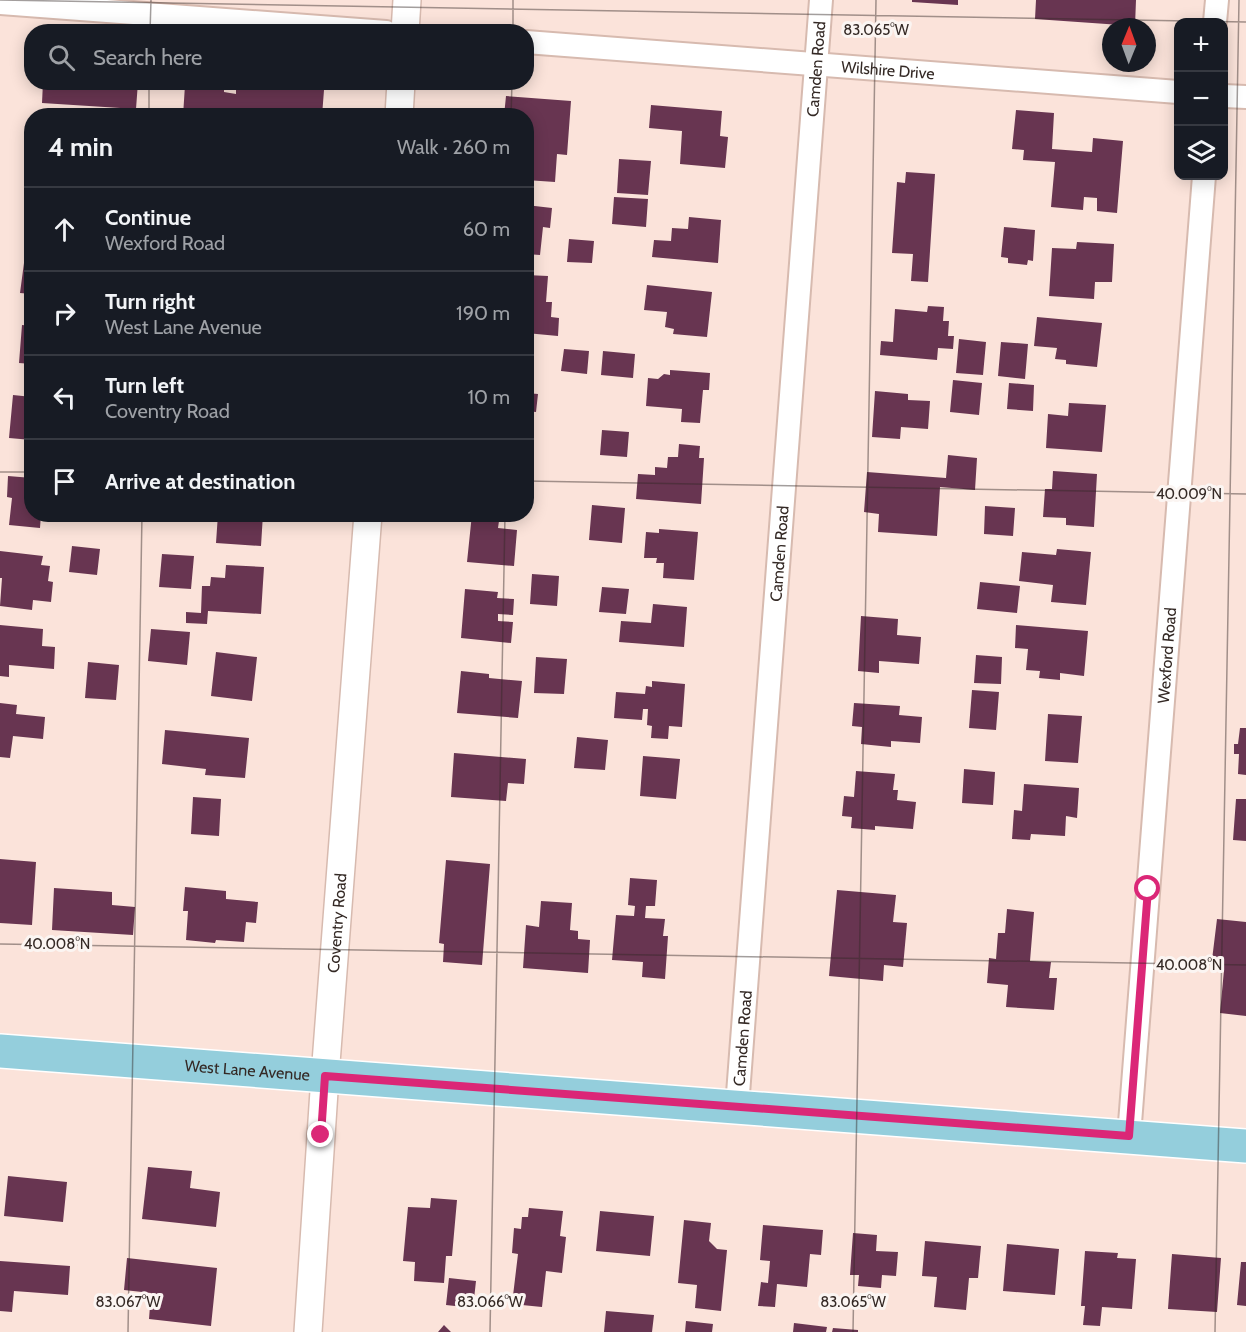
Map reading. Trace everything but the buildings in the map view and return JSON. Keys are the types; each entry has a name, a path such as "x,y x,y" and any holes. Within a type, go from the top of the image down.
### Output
{"main road":[{"name":"West Lane Avenue","path":"0,1051 1246,1146"}],"street":[{"path":"406,24 407,0"},
{"name":"Camden Road","path":"737,1107 821,0"},
{"path":"1215,18 1217,0"},
{"path":"0,3 280,24"},
{"name":"Wilshire Drive","path":"534,43 1174,92"},
{"path":"399,108 401,90"},
{"path":"1228,96 1246,98"},
{"name":"Wexford Road","path":"1129,1136 1204,180"},
{"name":"Coventry Road","path":"308,1332 367,522"}],"route":[{"path":"321,1135 325,1076 1129,1136 1148,889"}]}
